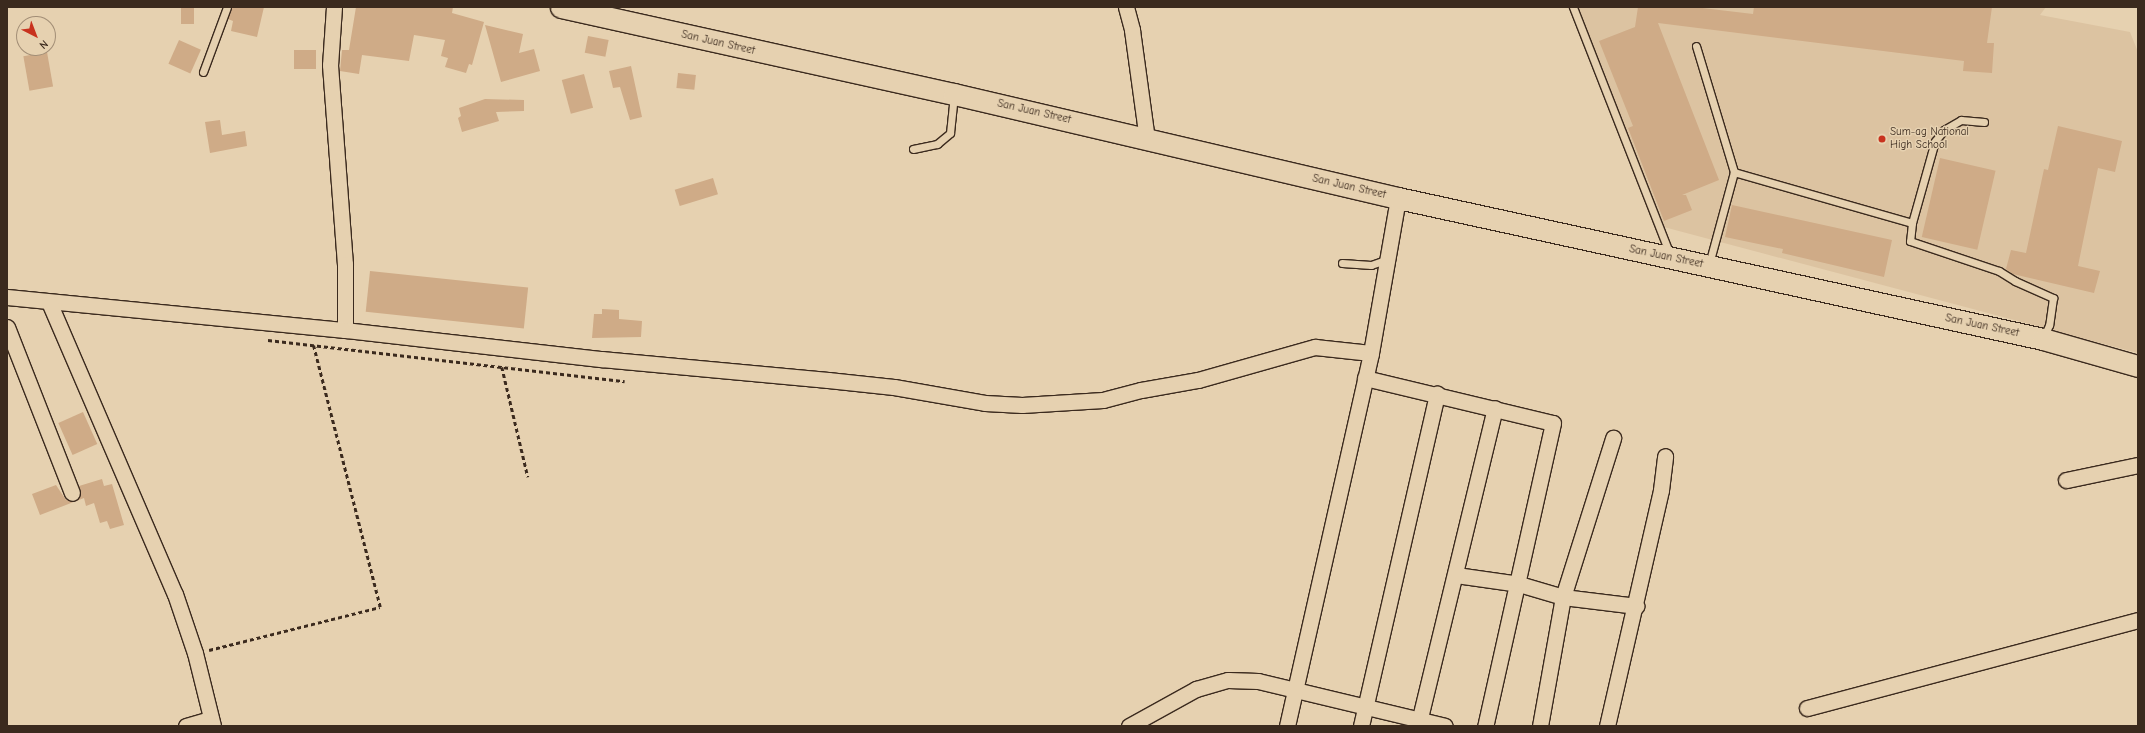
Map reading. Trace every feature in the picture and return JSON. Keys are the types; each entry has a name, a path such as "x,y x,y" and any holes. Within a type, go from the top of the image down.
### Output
{"main road":[{"name":"San Juan Street","path":"561,7 590,10 1398,198 2043,339 2138,366"}],"street":[{"path":"334,7 330,65 344,240 345,330"},
{"path":"1126,7 1132,30 1147,139"},
{"path":"1287,726 1371,353 1398,198"},
{"path":"7,297 345,330 601,359 828,380 985,403 1022,405 1103,400 1141,390 1198,380 1315,347 1371,353"},
{"path":"49,302 175,594 195,653 212,722 186,726"},
{"path":"7,327 72,493"},
{"path":"1365,378 1437,394 1553,423 1519,584 1485,726"},
{"path":"1361,726 1437,394"},
{"path":"1419,724 1456,576 1495,408"},
{"path":"1540,726 1563,597 1613,438"},
{"path":"1607,726 1636,606 1661,490 1665,456"},
{"path":"2066,480 2138,465"},
{"path":"1456,576 1519,584 1563,597 1636,606"},
{"path":"1807,708 2138,620"},
{"path":"1129,726 1196,689 1228,680 1258,681 1366,708 1419,724 1445,726"}],"lane":[{"path":"203,72 227,7"},
{"path":"1573,7 1671,258"},
{"path":"1696,46 1734,172 1709,266"},
{"path":"913,149 937,144 950,133 954,94"},
{"path":"1984,122 1961,120 1944,130 1935,141 1912,223 1910,238 1913,244 1999,270 2015,281 2053,298 2049,325 2043,339"},
{"path":"1734,172 1912,223"},
{"path":"1342,263 1371,265 1388,259"}],"path":[{"path":"266,340 625,381"},
{"path":"195,653 380,607 312,345"},
{"path":"502,367 528,477"}],"shaded area":[{"name":"Sum-ag National High School","path":"1572,7 2046,7 2040,15 2130,32 2138,52 2138,353 1660,226"}],"building":[{"path":"181,7 194,7 194,24 181,24"},
{"path":"232,7 264,7 257,37 231,31 233,21 228,19"},
{"path":"356,7 453,7 452,13 484,22 472,65 469,64 466,73 445,67 448,58 441,56 445,40 414,35 409,61 362,55 359,74 340,71 342,50 349,50"},
{"path":"1638,7 1694,7 1753,14 1754,7 1992,7 1987,43 1994,43 1992,73 1963,71 1964,61 1658,23 1719,180 1682,195 1686,195 1692,210 1664,221 1628,128 1633,126 1599,41 1635,27"},
{"path":"485,25 523,34 519,53 534,49 540,71 501,82"},
{"path":"588,36 609,40 605,57 585,53"},
{"path":"179,40 201,50 190,74 168,64"},
{"path":"294,50 316,50 316,69 294,69"},
{"path":"23,56 48,56 53,86 29,91"},
{"path":"631,66 642,117 630,120 620,87 613,88 609,71"},
{"path":"678,73 696,75 694,90 676,88"},
{"path":"584,74 593,108 571,114 562,80"},
{"path":"485,99 524,100 524,111 496,112 499,121 462,132 458,118 461,116 459,108"},
{"path":"220,120 222,135 245,131 247,146 210,153 205,122"},
{"path":"2058,126 2122,141 2115,172 2098,168 2078,266 2100,271 2094,293 2013,274 2006,269 2011,250 2026,253 2044,169 2048,170"},
{"path":"1940,158 1996,171 1977,250 1922,237"},
{"path":"713,178 718,194 680,206 675,190"},
{"path":"1732,205 1892,240 1884,277 1782,253 1783,249 1725,237"},
{"path":"370,271 528,288 524,328 366,312"},
{"path":"602,309 619,310 619,319 642,321 641,337 592,338 594,314 602,314"},
{"path":"83,412 97,444 73,455 58,423"},
{"path":"102,479 104,486 112,484 124,525 110,529 107,521 100,523 94,503 86,506 84,498 40,515 32,494 56,485 66,500 75,501 81,495 79,486"}],"place":[{"name":"Sum-ag National High School","path":"1882,139"}]}
